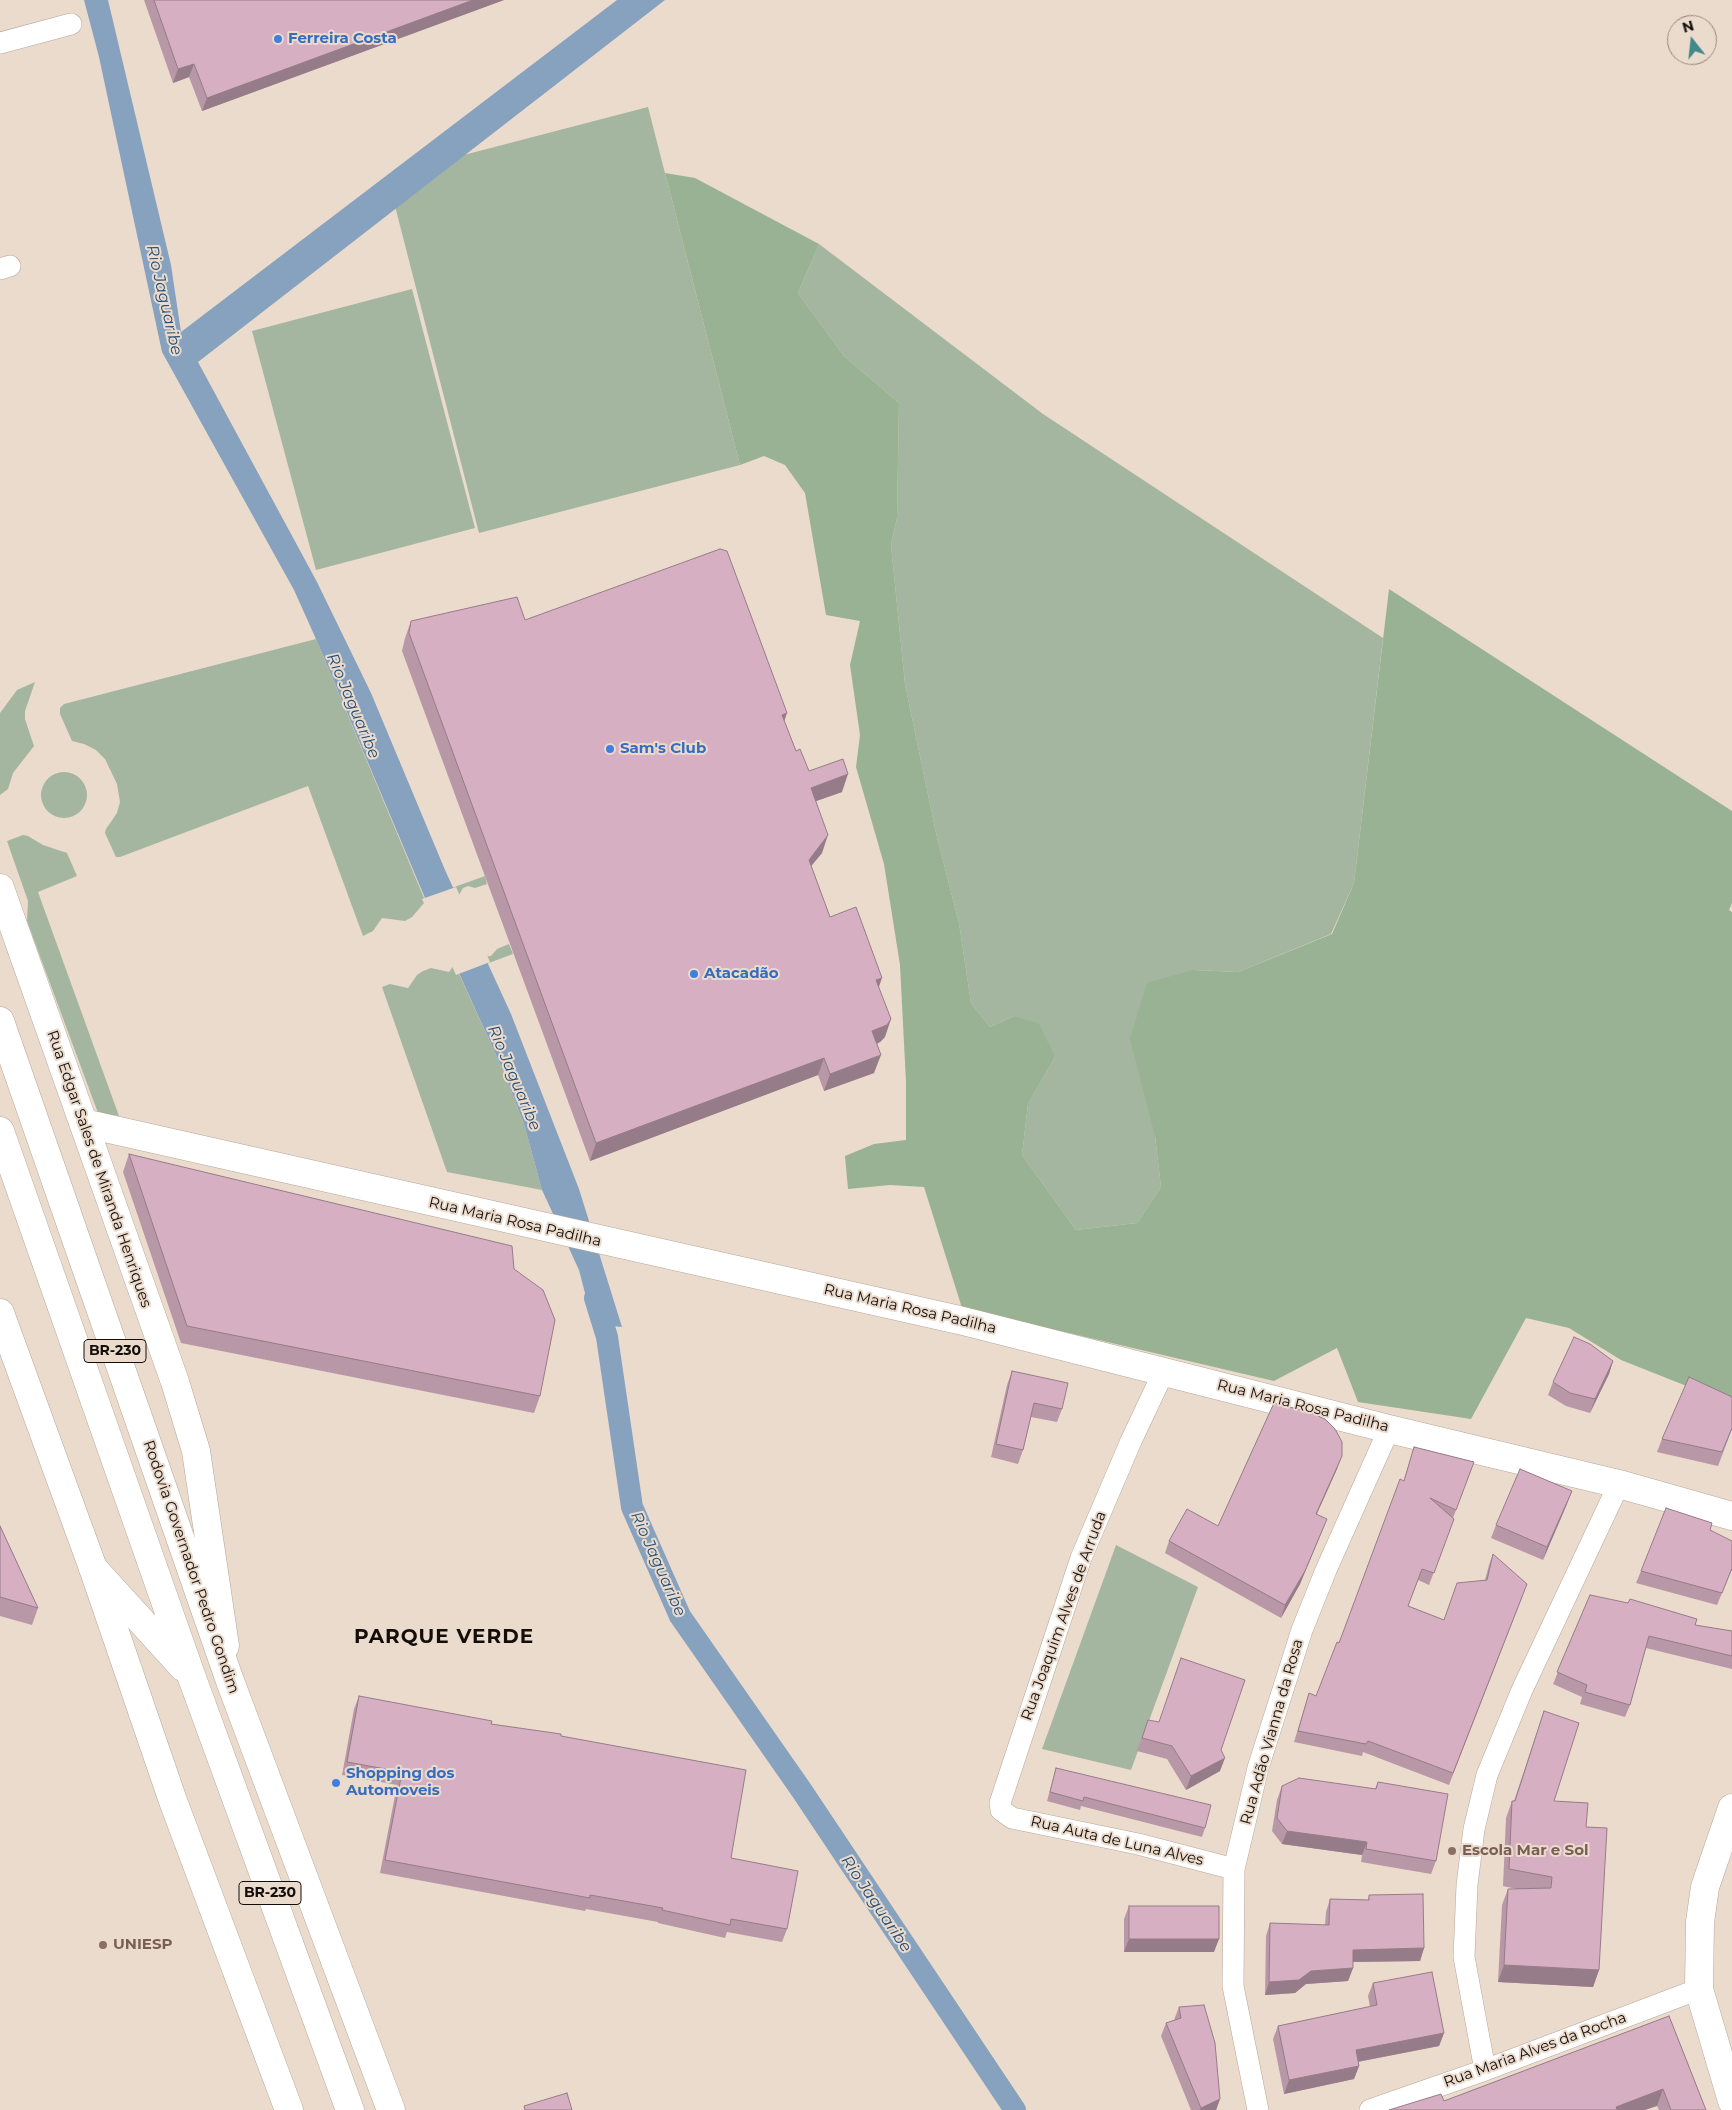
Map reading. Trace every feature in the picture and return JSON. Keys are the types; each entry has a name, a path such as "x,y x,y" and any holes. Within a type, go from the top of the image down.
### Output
{"main road":[{"name":"Rua Edgar Sales de Miranda Henriques","path":"0,888 84,1123 196,1451 230,1681"},
{"name":"Rodovia Governador Pedro Gondim","path":"0,1022 230,1681 391,2110"},
{"name":"Rua Maria Rosa Padilha","path":"84,1123 603,1242 738,1269 1164,1371 1619,1484 1732,1516"},
{"name":"BR-230","path":"0,1131 191,1675 350,2110"},
{"path":"0,1313 93,1568 173,1800 289,2110"},
{"path":"93,1568 191,1675"},
{"path":"1732,1808 1705,1887 1700,1922 1699,1989 1732,2101"}],"street":[{"path":"0,43 71,24"},
{"name":"Rua Joaquim Alves de Arruda","path":"1001,1810 1001,1797 1081,1558 1131,1441 1164,1371"},
{"name":"Rua Adão Vianna da Rosa","path":"1258,2110 1233,1986 1234,1868 1258,1768 1302,1630 1326,1570 1389,1428"},
{"path":"1485,2070 1464,1957 1468,1885 1474,1829 1487,1775 1522,1690 1619,1484"},
{"name":"Rua Auta de Luna Alves","path":"1001,1810 1012,1818 1138,1844 1234,1868"},
{"name":"Rua Maria Alves da Rocha","path":"1370,2110 1485,2070 1699,1989"}],"green space":[{"path":"648,107 740,465 479,533 387,175"},
{"path":"665,173 695,178 819,244 798,293 844,356 899,403 897,518 891,545 905,684 936,833 959,923 971,1003 990,1027 1014,1016 1039,1024 1055,1057 1028,1104 1022,1155 1076,1230 1137,1223 1161,1187 1155,1136 1130,1039 1147,983 1193,970 1238,972 1332,934 1354,883 1389,589 1732,811 1732,903 1729,910 1732,912 1732,1404 1621,1360 1569,1328 1526,1318 1471,1419 1358,1402 1337,1348 1274,1381 962,1308 924,1187 890,1185 848,1189 845,1156 874,1144 906,1140 906,1082 900,965 884,864 856,767 860,735 850,665 860,621 826,615 805,493 785,465 764,456 740,465"},
{"path":"819,244 1043,414 1383,638 1354,883 1331,934 1238,972 1193,970 1155,1136 1161,1187 1137,1223 1076,1230 1022,1155 1028,1104 1055,1057 1014,1016 990,1027 971,1003 959,923 936,833 905,684 891,545 897,518 899,403 844,356 798,293"},
{"path":"412,289 475,528 316,570 252,331"},
{"path":"316,639 424,898 485,876 487,884 475,888 468,886 463,888 456,900 424,903 412,917 405,921 382,918 373,931 363,936 308,786 116,857 105,833 117,813 120,802 117,784 105,759 96,750 72,741 60,714 60,708 64,704"},
{"path":"35,682 25,711 25,719 34,746 13,773 8,789 0,795 0,713 17,690"},
{"path":"59,772 69,772 83,782 87,795 83,808 77,814 69,818 59,818 45,808 41,800 41,790 51,776"},
{"path":"23,835 43,845 67,853 77,876 38,892 119,1116 98,1113 27,921 28,901 7,841"},
{"path":"509,944 513,954 459,974 505,1075 524,1124 542,1190 447,1172 382,987 390,984 408,988 417,975 423,971 431,968 449,972 458,959 491,956 497,949"},
{"path":"1116,1545 1198,1587 1131,1770 1042,1749"}],"water":[{"path":"84,0 108,0 171,265 181,332 617,0 665,0 198,362 317,582 371,693 445,870 511,1014 579,1189 622,1327 593,1324 579,1270 542,1190 524,1124 505,1075 425,898 316,639 294,590 162,352 99,57"}],"pier":[{"path":"456,887 490,962 456,975 422,899"}],"building":[{"name":"Ferreira Costa","path":"154,0 473,0 207,98 194,64 178,69"},
{"path":"720,549 727,551 787,713 782,715 796,751 800,749 809,771 843,759 848,774 811,788 828,835 809,860 830,917 856,907 882,978 876,980 891,1019 887,1025 872,1031 881,1055 830,1074 824,1058 596,1143 409,633 411,621 517,597 525,620"},
{"path":"129,1154 512,1246 514,1269 543,1290 555,1320 540,1396 187,1326"},
{"path":"1574,1337 1590,1344 1613,1361 1595,1399 1570,1393 1553,1382"},
{"path":"1012,1371 1068,1383 1062,1409 1034,1403 1023,1450 996,1444"},
{"path":"1689,1377 1732,1397 1732,1428 1722,1452 1662,1439"},
{"path":"1274,1403 1309,1412 1325,1419 1335,1429 1342,1442 1342,1456 1316,1514 1327,1519 1305,1571 1285,1605 1169,1541 1187,1509 1218,1526"},
{"path":"1414,1447 1474,1462 1456,1510 1430,1498 1454,1519 1434,1573 1422,1569 1408,1606 1444,1620 1457,1583 1487,1580 1493,1554 1527,1584 1453,1773 1368,1741 1366,1744 1298,1731 1309,1693 1316,1696 1337,1642 1339,1643 1400,1479 1404,1481"},
{"path":"1520,1469 1572,1491 1547,1547 1496,1525"},
{"path":"1666,1508 1712,1523 1710,1530 1732,1541 1732,1568 1722,1593 1641,1571"},
{"path":"0,1526 38,1608 0,1597"},
{"path":"1590,1595 1628,1603 1630,1599 1697,1619 1695,1625 1732,1631 1732,1656 1649,1636 1630,1705 1585,1692 1587,1685 1557,1672"},
{"path":"1181,1658 1245,1680 1221,1750 1225,1758 1191,1776 1172,1746 1142,1738 1148,1720 1159,1722"},
{"path":"359,1696 492,1721 491,1724 561,1734 561,1736 746,1770 731,1858 798,1871 787,1929 731,1919 730,1925 662,1910 663,1908 590,1895 590,1898 385,1860 402,1772 347,1762"},
{"path":"1544,1711 1579,1723 1554,1801 1588,1803 1586,1827 1607,1828 1599,1970 1504,1965 1508,1889 1551,1888 1552,1877 1509,1869 1512,1801 1515,1801"},
{"path":"1056,1768 1211,1805 1205,1828 1084,1797 1083,1801 1050,1792"},
{"path":"1299,1778 1376,1789 1378,1782 1448,1794 1436,1861 1366,1849 1367,1842 1287,1831 1277,1818 1282,1786"},
{"path":"1423,1894 1424,1948 1353,1950 1353,1968 1311,1971 1299,1980 1269,1982 1270,1923 1329,1925 1330,1899 1369,1900 1369,1895"},
{"path":"1129,1906 1219,1906 1219,1939 1129,1939"},
{"path":"1432,1972 1444,2033 1356,2050 1359,2066 1289,2080 1278,2026 1377,2005 1373,1983"},
{"path":"1204,2005 1215,2043 1220,2099 1201,2108 1166,2023 1181,2018 1179,2007"},
{"path":"1669,2016 1706,2110 1671,2110 1663,2089 1616,2107 1617,2110 1389,2110 1441,2094 1444,2101"},
{"path":"567,2093 572,2110 525,2110 524,2106"}],"waterway":[{"name":"Rio Jaguaribe","path":"595,1298 607,1337 632,1507 680,1616 802,1791 1015,2110"}],"place":[{"name":"Ferreira Costa","path":"278,39"},
{"name":"Sam's Club","path":"610,749"},
{"name":"Atacadão","path":"694,974"},
{"name":"Shopping dos Automoveis","path":"336,1783"},
{"name":"Escola Mar e Sol","path":"1452,1851"},
{"name":"UNIESP","path":"103,1945"}],"district":[{"name":"PARQUE VERDE","path":"444,1637"}]}
